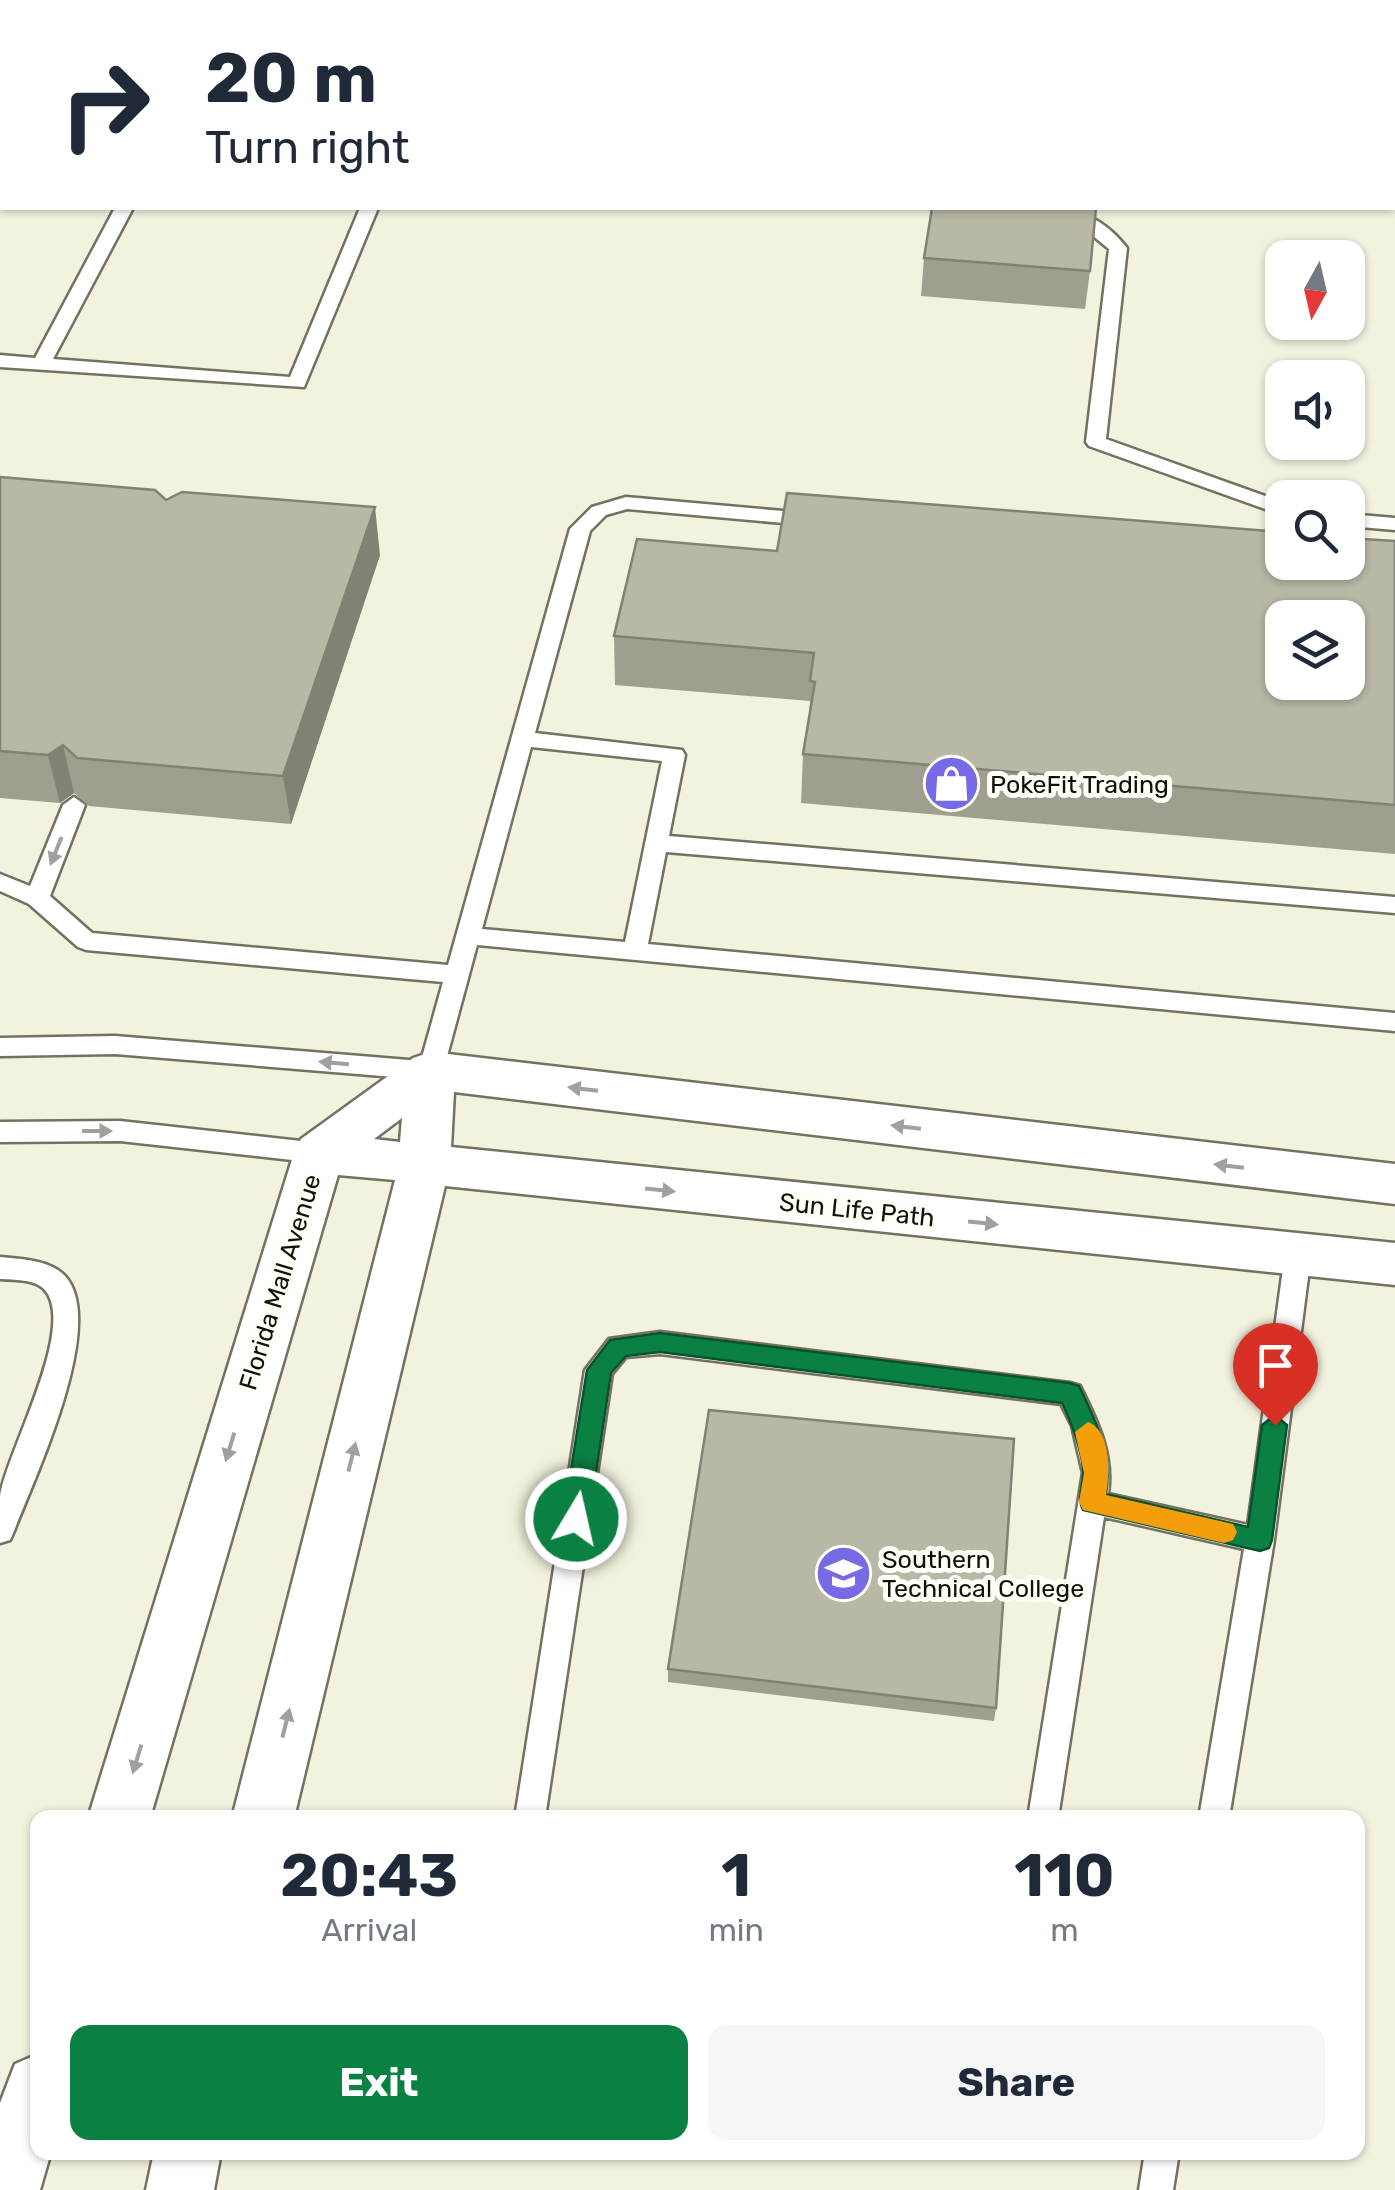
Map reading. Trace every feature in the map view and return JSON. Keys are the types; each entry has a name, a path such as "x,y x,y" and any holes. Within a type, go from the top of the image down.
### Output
{"street":[{"name":"Florida Mall Avenue","path":"121,1810 319,1153 431,1071"},
{"path":"265,1810 424,1166 431,1071 1395,1184"},
{"name":"Sun Life Path","path":"319,1153 1395,1264"},
{"path":"1298,1254 1310,1175"},
{"path":"6,2190 30,2113"},
{"path":"180,2190 186,2160"}],"lane":[{"path":"41,364 123,210"},
{"path":"0,361 297,384 368,210"},
{"path":"1066,210 1101,228 1118,248 1096,442 1265,503"},
{"path":"0,1047 115,1045 431,1071 580,530 599,511 626,503 784,517"},
{"path":"1365,521 1395,524"},
{"path":"522,739 674,755 635,951"},
{"path":"37,898 74,805"},
{"path":"656,844 1395,905"},
{"path":"0,882 37,898 86,941 459,975"},
{"path":"470,936 1395,1022"},
{"path":"0,1132 120,1131 319,1153"},
{"path":"1215,1810 1260,1540 1298,1254"},
{"path":"0,1268 36,1272 58,1284 69,1307 68,1333 56,1374 0,1530"},
{"path":"531,1810 599,1370 619,1347 660,1342 1070,1394 1086,1426 1097,1473 1043,1810"},
{"path":"1092,1502 1260,1540"},
{"path":"1156,2190 1161,2160"}],"building":[{"path":"932,210 1096,210 1090,271 924,258"},
{"path":"0,477 155,490 166,500 182,492 375,507 283,776 77,758 63,745 48,755 0,751"},
{"path":"787,493 1265,531 1265,580 1365,580 1365,539 1395,541 1395,805 803,754 815,682 810,681 814,653 614,636 637,539 777,551"},
{"path":"709,1410 1014,1439 996,1708 668,1669"}],"slow traffic":[{"path":"1088,1432 1097,1473 1092,1502 1224,1532"}],"place":[{"name":"PokeFit Trading","path":"951,784"},
{"name":"Southern Technical College","path":"843,1573"}],"route":[{"path":"576,1519 599,1370 619,1347 660,1342 1070,1394 1086,1426 1097,1473 1092,1502 1260,1540 1275,1425"}]}
